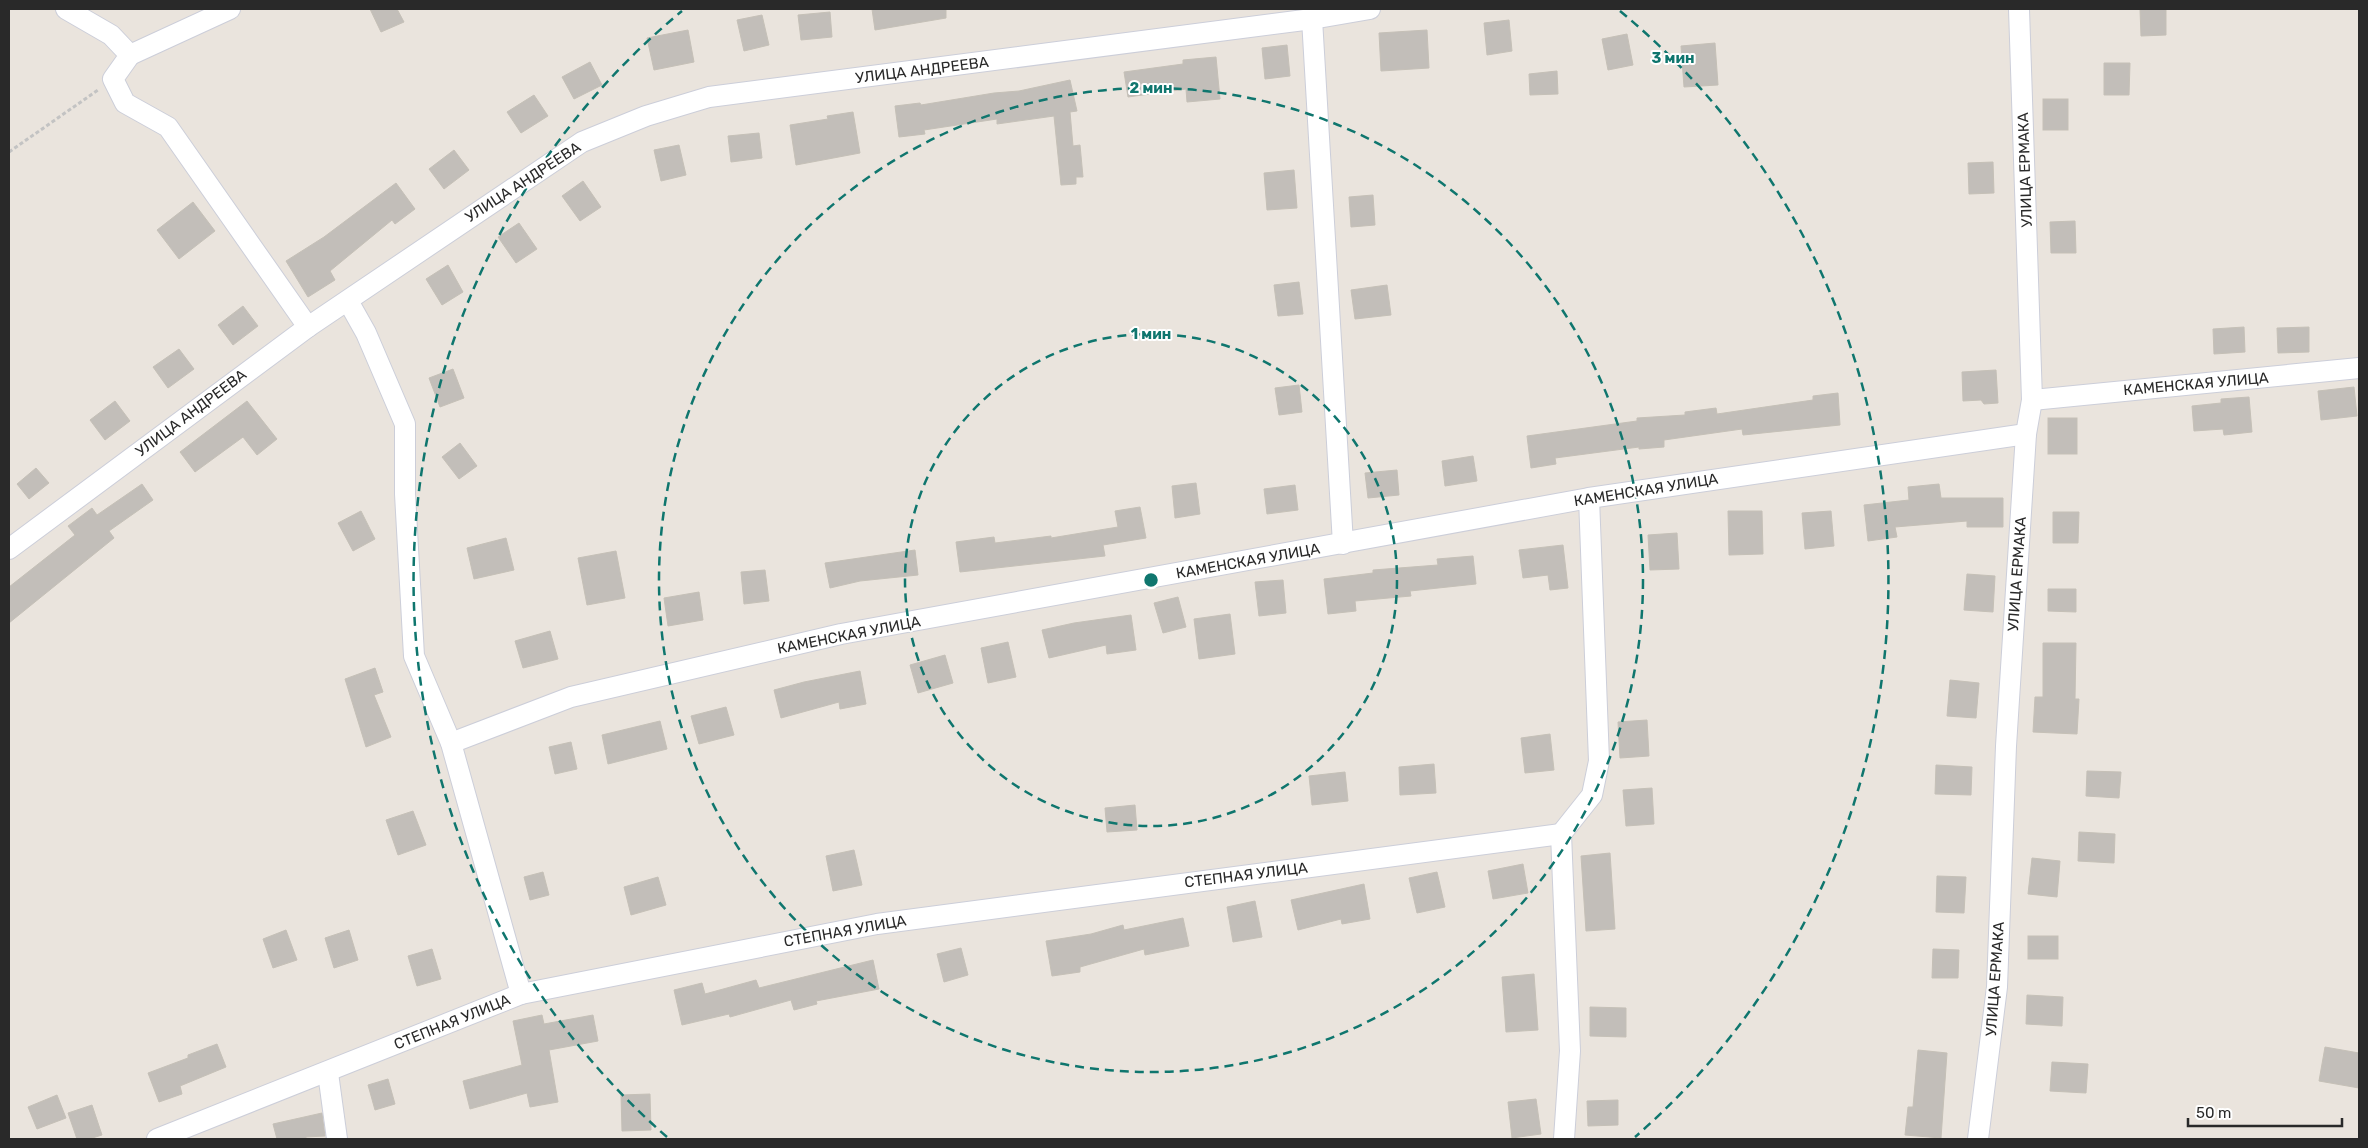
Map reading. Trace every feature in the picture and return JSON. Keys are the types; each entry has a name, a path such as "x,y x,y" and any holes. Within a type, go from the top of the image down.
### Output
{"street":[{"path":"66,9 111,35 130,55"},
{"path":"230,9 130,55 113,79 125,103 168,127 308,327"},
{"name":"УЛИЦА АНДРЕЕВА","path":"9,549 308,327 422,248 582,142 646,116 700,100 1312,19 1370,9"},
{"name":"УЛИЦА ЕРМАКА","path":"1978,1139 1997,987 2006,746 2026,434 2032,400 2019,9"},
{"path":"1312,19 1343,544"},
{"path":"348,301 366,332 405,424 405,494 414,656 451,743 521,994"},
{"name":"КАМЕНСКАЯ УЛИЦА","path":"2032,400 2359,368"},
{"name":"КАМЕНСКАЯ УЛИЦА","path":"451,743 570,697 841,634 1589,498 2026,434"},
{"path":"1564,1139 1570,1051 1561,834 1592,795 1599,761 1589,498"},
{"name":"СТЕПНАЯ УЛИЦА","path":"157,1139 328,1073 521,994 877,924 1561,834"},
{"path":"328,1073 337,1139"}],"path":[{"path":"9,152 113,79"}],"building":[{"path":"370,9 397,9 404,22 381,32"},
{"path":"872,9 946,9 946,18 875,30"},
{"path":"2140,9 2166,9 2166,35 2141,36"},
{"path":"830,12 832,37 801,40 798,15"},
{"path":"762,15 769,45 744,51 737,20"},
{"path":"1509,20 1512,51 1487,55 1484,23"},
{"path":"688,30 694,62 654,70 647,38"},
{"path":"1427,30 1429,68 1381,71 1379,33"},
{"path":"1627,34 1633,65 1608,70 1602,39"},
{"path":"1715,43 1718,85 1684,87 1681,46"},
{"path":"1287,45 1290,76 1265,79 1262,48"},
{"path":"1216,57 1220,99 1187,102 1186,89 1128,97 1124,72 1183,64 1183,60"},
{"path":"590,62 602,85 574,99 562,77"},
{"path":"2104,63 2130,63 2129,95 2104,95"},
{"path":"1557,71 1558,94 1530,95 1529,74"},
{"path":"1070,80 1077,111 1070,112 1073,146 1080,145 1083,177 1076,177 1076,184 1061,185 1054,116 997,124 997,119 924,130 925,134 899,137 895,106 920,103 921,105 994,93 1019,91"},
{"path":"534,95 548,116 521,133 507,112"},
{"path":"2043,99 2068,99 2068,130 2043,130"},
{"path":"853,112 860,153 796,165 790,125 828,119 827,116"},
{"path":"759,133 762,158 731,162 728,136"},
{"path":"679,145 686,175 661,181 654,150"},
{"path":"454,150 469,170 444,189 429,169"},
{"path":"1993,162 1994,193 1969,194 1968,163"},
{"path":"1294,170 1297,208 1267,210 1264,173"},
{"path":"583,181 601,207 580,221 562,196"},
{"path":"396,183 415,209 395,224 392,220 330,271 335,280 308,297 286,261 324,237"},
{"path":"1373,195 1375,225 1351,227 1349,197"},
{"path":"193,202 215,231 179,259 157,230"},
{"path":"2075,221 2076,253 2051,253 2050,222"},
{"path":"519,223 537,249 516,263 498,237"},
{"path":"448,265 463,292 442,305 426,279"},
{"path":"1299,282 1303,314 1278,316 1274,285"},
{"path":"1387,285 1391,315 1355,319 1351,290"},
{"path":"243,306 258,326 233,345 218,325"},
{"path":"2244,327 2245,352 2214,354 2213,329"},
{"path":"2309,327 2309,352 2278,353 2277,328"},
{"path":"179,349 194,369 168,388 153,367"},
{"path":"453,369 464,398 440,407 429,378"},
{"path":"1996,370 1998,403 1984,404 1981,400 1963,401 1962,372"},
{"path":"1299,385 1302,412 1279,415 1275,388"},
{"path":"2354,387 2357,416 2321,420 2318,391"},
{"path":"1838,393 1840,425 1743,435 1742,429 1664,440 1664,447 1639,449 1639,447 1555,458 1556,464 1531,468 1527,436 1637,421 1637,418 1685,415 1685,412 1716,408 1717,414 1813,400 1813,396"},
{"path":"2249,397 2252,432 2224,435 2223,429 2194,431 2192,406 2221,403 2221,399"},
{"path":"115,401 130,421 105,440 90,420"},
{"path":"247,401 277,439 257,455 243,437 195,472 180,452"},
{"path":"2048,418 2077,418 2077,454 2048,454"},
{"path":"460,443 477,466 459,479 442,457"},
{"path":"1473,456 1477,481 1445,486 1442,461"},
{"path":"36,468 49,483 29,499 17,484"},
{"path":"1397,470 1399,495 1368,498 1365,473"},
{"path":"1196,483 1200,514 1175,518 1172,486"},
{"path":"142,484 153,500 109,531 114,538 9,623 9,587 75,535 68,526 92,508 97,515"},
{"path":"1939,484 1941,498 2003,498 2003,527 1967,527 1967,521 1895,527 1897,537 1868,541 1864,505 1909,500 1908,487"},
{"path":"1295,485 1298,510 1267,514 1264,489"},
{"path":"1140,507 1146,538 1103,545 1105,556 960,572 956,542 994,537 995,543 1051,536 1051,538 1118,527 1115,511"},
{"path":"361,511 375,539 353,551 338,523"},
{"path":"1728,511 1762,511 1763,554 1729,555"},
{"path":"1831,511 1834,546 1805,549 1802,513"},
{"path":"2053,512 2079,512 2078,543 2053,543"},
{"path":"1677,533 1679,569 1650,570 1648,535"},
{"path":"506,538 514,570 474,579 467,548"},
{"path":"1563,545 1568,588 1550,590 1548,575 1523,578 1519,550"},
{"path":"915,550 918,575 860,581 830,588 825,563"},
{"path":"616,551 625,598 587,605 578,558"},
{"path":"1473,556 1476,584 1410,591 1411,596 1355,601 1356,611 1328,614 1324,579 1373,573 1373,570 1438,565 1437,559"},
{"path":"765,570 769,601 744,604 741,572"},
{"path":"1967,574 1995,576 1993,612 1964,610"},
{"path":"1283,580 1286,613 1259,616 1255,582"},
{"path":"2048,589 2076,589 2076,612 2048,611"},
{"path":"699,592 703,620 668,626 664,598"},
{"path":"1178,597 1186,627 1163,633 1154,603"},
{"path":"1230,614 1235,654 1199,659 1194,619"},
{"path":"1131,615 1136,650 1107,654 1106,645 1049,658 1042,630 1074,623"},
{"path":"550,631 558,659 523,668 515,641"},
{"path":"1008,642 1016,677 988,683 981,648"},
{"path":"2043,643 2076,643 2075,699 2079,699 2077,734 2033,732 2035,697 2043,697"},
{"path":"945,655 953,683 918,693 910,665"},
{"path":"375,668 383,692 374,695 391,737 366,747 345,679"},
{"path":"860,671 866,704 840,709 839,702 781,718 774,690"},
{"path":"1950,680 1979,683 1976,718 1947,716"},
{"path":"726,707 734,735 699,744 691,716"},
{"path":"1647,720 1649,756 1620,758 1618,722"},
{"path":"660,721 667,749 608,764 602,735"},
{"path":"1550,734 1554,770 1525,773 1521,738"},
{"path":"571,742 577,769 555,774 549,747"},
{"path":"1434,764 1436,793 1400,795 1399,767"},
{"path":"1936,765 1972,767 1971,795 1935,794"},
{"path":"2087,771 2121,772 2119,798 2086,796"},
{"path":"1345,772 1348,801 1312,805 1309,776"},
{"path":"1652,788 1654,824 1626,826 1623,790"},
{"path":"1135,805 1137,830 1107,832 1105,808"},
{"path":"413,811 426,845 398,855 386,820"},
{"path":"2079,832 2115,834 2114,863 2078,861"},
{"path":"854,850 862,885 833,891 826,856"},
{"path":"1610,853 1615,929 1586,931 1581,856"},
{"path":"2032,858 2060,861 2057,897 2028,894"},
{"path":"1523,864 1528,893 1493,899 1488,871"},
{"path":"543,872 549,895 530,900 524,877"},
{"path":"1437,872 1445,907 1417,913 1409,878"},
{"path":"1937,876 1966,877 1964,913 1936,912"},
{"path":"658,877 666,905 631,915 624,887"},
{"path":"1364,884 1370,919 1342,924 1341,919 1298,930 1291,900"},
{"path":"1255,901 1262,937 1233,942 1227,907"},
{"path":"1183,918 1189,946 1145,955 1144,949 1080,967 1080,972 1052,976 1046,941 1091,934 1123,925 1124,930"},
{"path":"286,930 297,960 273,968 263,939"},
{"path":"349,930 358,960 334,968 325,938"},
{"path":"2028,936 2058,936 2058,959 2028,959"},
{"path":"961,948 968,975 944,982 937,954"},
{"path":"432,949 441,979 417,986 408,956"},
{"path":"1933,949 1959,950 1958,978 1932,978"},
{"path":"873,960 879,989 816,1001 817,1004 794,1010 791,1000 730,1017 729,1014 682,1025 674,990 702,983 705,994 756,980 759,988"},
{"path":"1534,974 1538,1030 1506,1032 1502,977"},
{"path":"2027,995 2063,997 2062,1026 2026,1024"},
{"path":"1590,1007 1626,1008 1626,1037 1590,1036"},
{"path":"542,1015 544,1024 593,1015 598,1041 549,1050 558,1102 530,1107 527,1093 470,1109 463,1081 522,1065 513,1021"},
{"path":"217,1044 226,1067 180,1086 182,1094 159,1102 148,1073 188,1058 188,1055"},
{"path":"2325,1047 2359,1053 2359,1088 2319,1081"},
{"path":"1918,1050 1947,1053 1941,1138 1905,1135 1908,1107 1913,1107"},
{"path":"2052,1062 2088,1064 2086,1093 2050,1091"},
{"path":"388,1079 395,1104 375,1110 368,1085"},
{"path":"650,1094 651,1130 622,1131 621,1095"},
{"path":"57,1095 66,1118 37,1129 28,1107"},
{"path":"1536,1099 1541,1134 1512,1138 1508,1102"},
{"path":"1618,1100 1618,1125 1588,1126 1587,1101"},
{"path":"92,1105 102,1135 89,1139 77,1139 68,1113"},
{"path":"322,1113 325,1136 306,1137 306,1139 277,1139 273,1124"}]}
